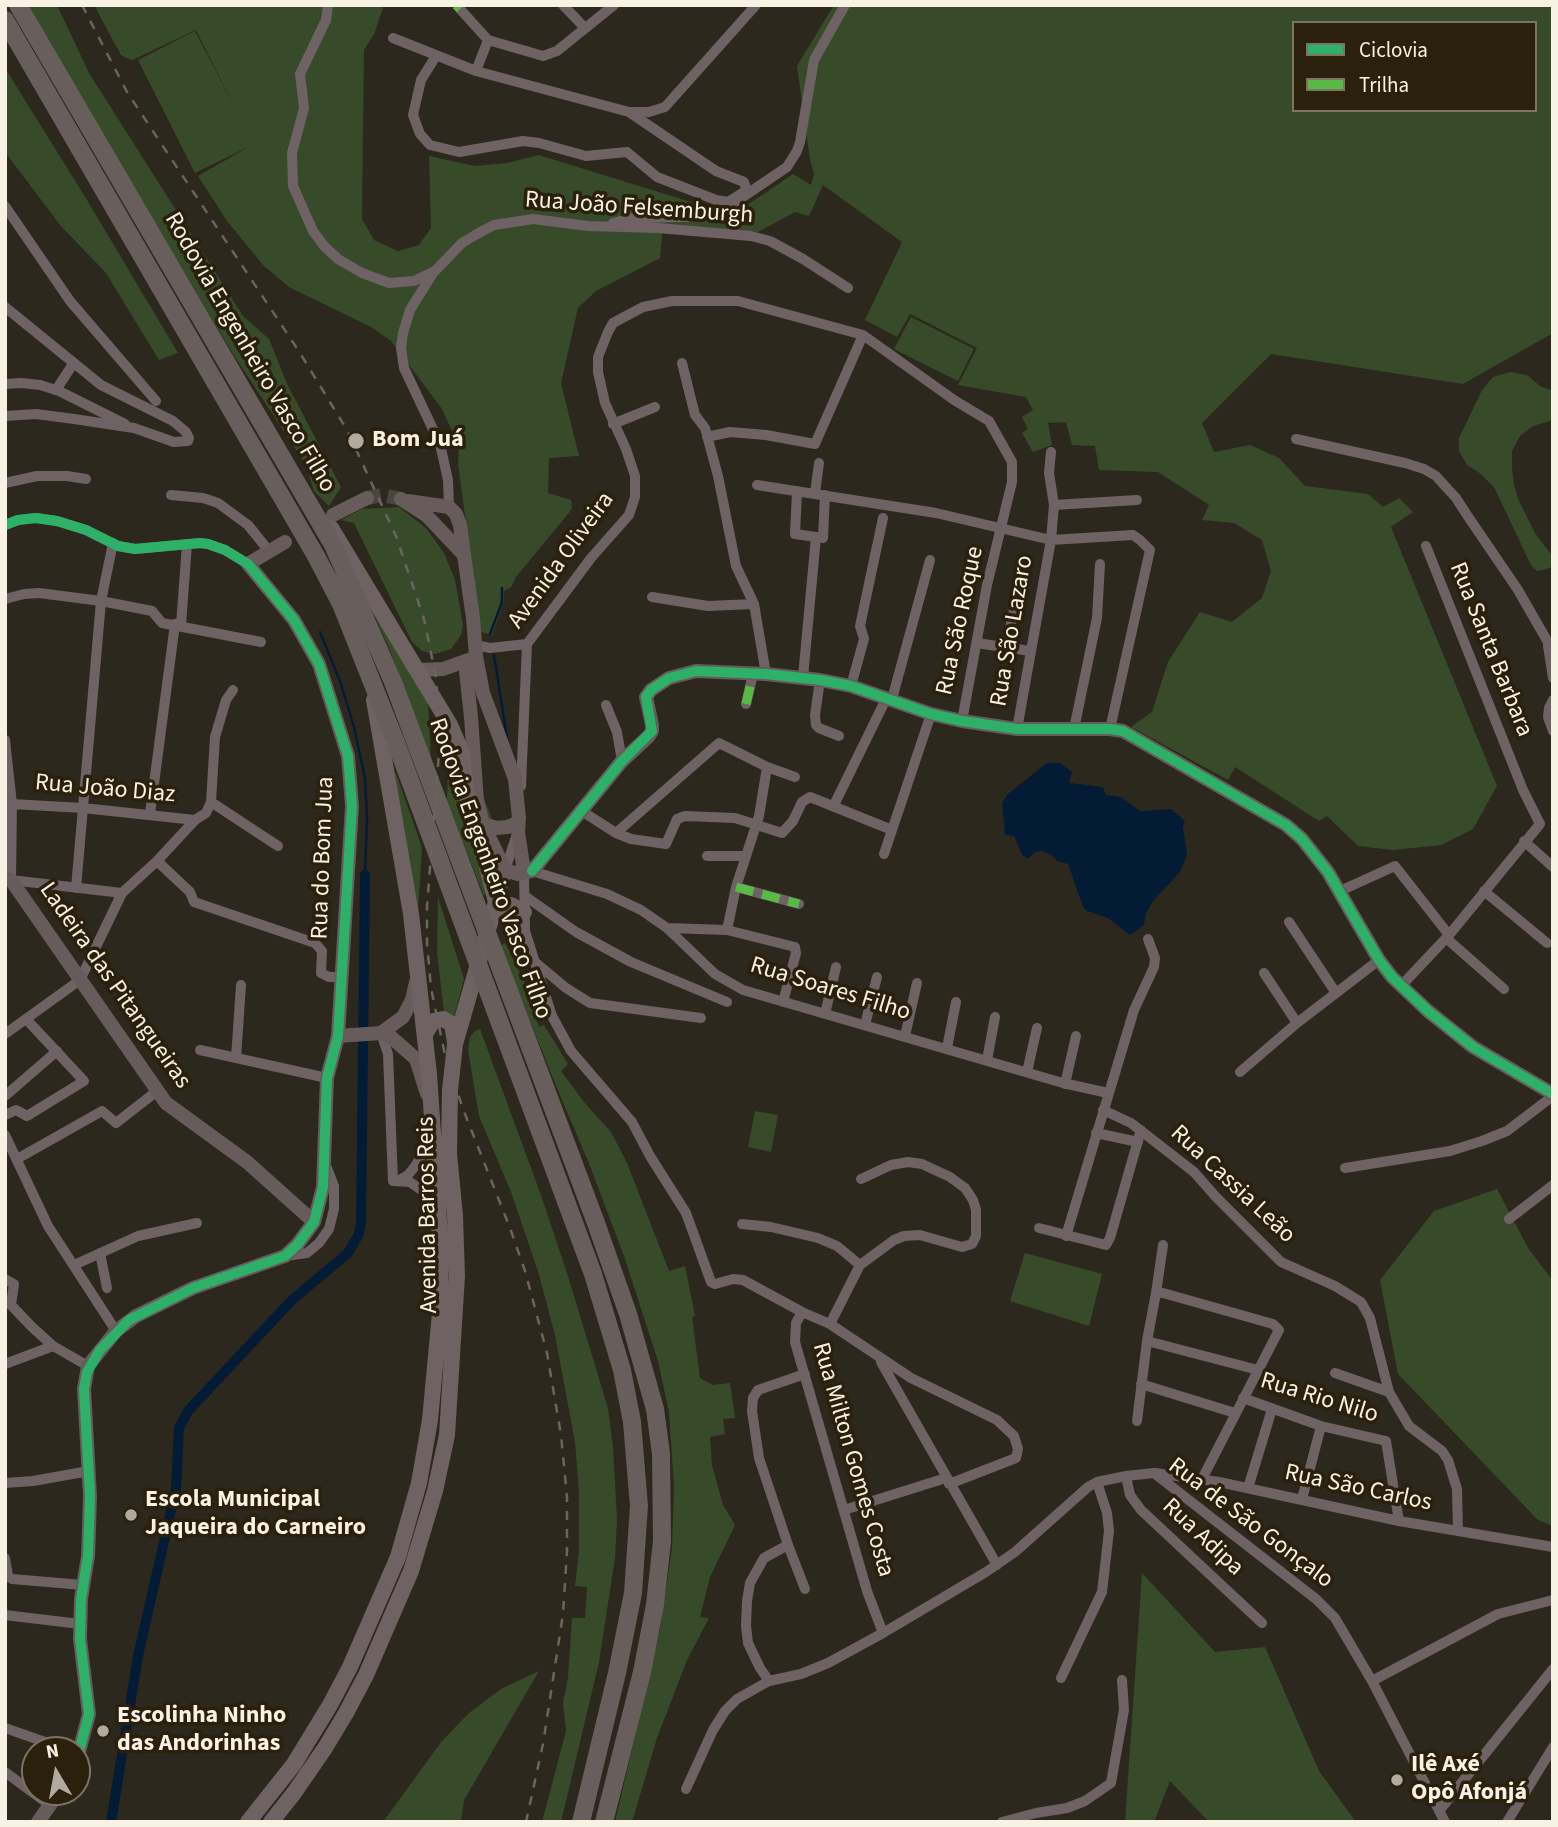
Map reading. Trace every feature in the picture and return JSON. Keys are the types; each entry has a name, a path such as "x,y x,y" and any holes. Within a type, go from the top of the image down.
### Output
{"highway":[{"name":"Rodovia Engenheiro Vasco Filho","path":"18,5 333,545 393,682 628,1314 655,1409 661,1454 662,1541 655,1605 642,1672 604,1822"},
{"name":"Rodovia Engenheiro Vasco Filho","path":"5,20 316,556 341,604 368,667 603,1306 622,1370 632,1422 639,1506 633,1593 617,1673 581,1822"}],"main road":[{"path":"288,467 338,538 450,724 462,753 469,814 496,902"},
{"name":"Avenida Barros Reis","path":"248,1822 294,1763 350,1667 398,1557 419,1483 430,1420 440,1313 441,1252 425,1034 411,914 368,667"},
{"name":"Avenida Barros Reis","path":"271,1822 325,1748 356,1694 411,1571 435,1491 447,1435 457,1276 448,1116 455,1044 496,902"},
{"path":"490,921 495,911 503,906 524,904"},
{"path":"425,1034 433,1021 448,1021 453,1030 455,1044"}],"street":[{"name":"Rua João Felsemburgh","path":"328,5 327,20 300,74 304,108 292,153 293,186 313,231 329,251 349,266 389,284 414,281 435,271 462,243 494,225 533,219 751,236 770,241 848,288"},
{"path":"563,5 585,28"},
{"path":"460,9 488,40 542,56 557,51 614,5"},
{"path":"393,38 476,71 629,111 649,112 665,107 756,5"},
{"path":"599,226 632,218 719,213 787,167 800,142 814,60 845,5"},
{"path":"476,71 488,40"},
{"name":"Rua João Felsemburgh","path":"436,56 421,80 413,115 420,134 430,145 458,152 523,141 586,156 627,152 657,177 716,200 728,202 744,192 744,182 716,171 629,111"},
{"path":"5,206 70,301 156,401"},
{"path":"435,271 410,310 401,348 404,368 440,444 448,480 449,508"},
{"name":"Avenida Oliveira","path":"518,801 521,786 527,644 591,558 634,506 635,476 626,449 613,424 598,372 598,357 614,323 643,307 672,301 738,301 863,335"},
{"path":"5,384 21,383 56,390 134,428 166,440 180,443 190,439 173,421 101,385 6,308"},
{"path":"707,437 730,432 815,444 863,335"},
{"name":"Rua São Roque","path":"863,335 954,400 989,421 1012,462 1012,482 987,585 962,721"},
{"path":"682,363 695,415 705,428 718,476 736,566 754,604 760,674 746,704"},
{"path":"56,390 71,367"},
{"path":"613,424 655,407"},
{"path":"5,416 36,414 134,428"},
{"path":"1296,439 1405,463 1436,476 1456,498 1518,590 1550,646 1553,678"},
{"name":"Rua São Lazaro","path":"1017,729 1051,540 1054,505 1049,473 1051,452"},
{"path":"803,677 820,537 819,463"},
{"path":"5,483 45,476 86,479"},
{"path":"757,485 936,513 1051,540 1133,535 1150,550 1110,729"},
{"path":"797,491 795,534 820,537"},
{"path":"171,495 203,498 218,503 248,525 269,551"},
{"path":"332,515 367,498"},
{"path":"464,555 427,516 402,500 449,508 456,514 460,525 473,618 471,717 477,801 483,824 505,870 518,874 528,872 622,761 652,731 646,697 658,684 696,671 820,680 851,686 931,714 1017,729 1123,731 1286,825 1315,854 1340,891 1379,960 1401,986 1473,1047 1553,1095 1507,1131 1482,1141 1450,1151 1345,1168"},
{"path":"1054,505 1137,500"},
{"name":"Rua do Bom Jua","path":"5,525 36,518 57,521 86,530 126,548 146,550 200,543 217,546 248,564 294,620 310,645 327,684 348,756 352,806 338,1036 327,1077 323,1187 314,1222"},
{"path":"851,686 864,639 860,626 883,518"},
{"path":"248,564 285,542"},
{"path":"76,888 101,601 113,543"},
{"path":"150,814 187,544"},
{"name":"Rua Santa Barbara","path":"1401,986 1447,937 1524,841 1545,823 1523,790 1426,546"},
{"path":"834,805 890,698 930,560"},
{"path":"1073,729 1097,618 1100,564"},
{"path":"6,598 39,593 101,601 152,611 162,623 261,642"},
{"path":"652,597 708,606 754,604"},
{"path":"1006,647 1015,605"},
{"path":"977,643 1030,651"},
{"path":"419,670 443,669 490,648 527,644"},
{"path":"472,655 515,779 519,825 528,872"},
{"path":"820,680 816,724 819,728 839,736"},
{"path":"5,1034 80,980 122,893 157,861 195,820 206,813 211,803 214,743 226,700 233,690"},
{"path":"1553,700 1548,717 1553,731"},
{"path":"606,705 617,732 622,761"},
{"path":"884,854 931,714"},
{"path":"5,740 12,804 8,879 122,893"},
{"path":"616,833 719,743 795,778"},
{"path":"727,930 736,887 765,789 767,767"},
{"path":"580,810 616,833 631,839 666,844 677,819 685,816 736,818 784,832 806,798 834,805 892,830"},
{"path":"211,803 278,846"},
{"name":"Rua João Diaz","path":"12,804 83,808 195,820"},
{"path":"483,824 497,828 519,825"},
{"path":"496,902 519,825"},
{"path":"1524,841 1553,867"},
{"path":"708,856 745,856"},
{"path":"157,861 190,892 194,902 315,943 322,951 322,974 340,977"},
{"path":"1340,891 1395,866 1447,937 1504,989"},
{"name":"Rua Milton Gomes Costa","path":"528,872 524,904 525,931 552,1016 564,1042 632,1122 650,1156 687,1213 711,1282 715,1284 733,1279 743,1280 802,1312 794,1331 867,1591 883,1633"},
{"name":"Rua Soares Filho","path":"528,872 607,894 630,904 667,928 703,964 726,981 743,989 1065,1084 1108,1093"},
{"name":"Ladeira das Pitangueiras","path":"8,879 157,1091 176,1112 247,1162 314,1222"},
{"path":"736,887 799,904"},
{"path":"1484,891 1547,943"},
{"path":"524,904 631,962 727,1002"},
{"path":"1289,922 1336,993"},
{"path":"667,928 727,930 796,948 783,1002"},
{"path":"1066,1236 1134,1010 1154,967 1155,958 1148,939"},
{"path":"1240,1072 1297,1023 1379,960"},
{"path":"534,962 549,976 590,1003 701,1018"},
{"path":"825,1014 836,967"},
{"path":"1264,973 1297,1023"},
{"path":"338,1036 376,1033 403,1017 412,1000 418,975"},
{"path":"865,1025 877,978"},
{"path":"905,1036 917,983"},
{"path":"236,1058 241,985"},
{"path":"947,1048 956,1002"},
{"path":"987,1060 995,1017"},
{"path":"5,1115 16,1110 27,1116 84,1081 27,1020"},
{"path":"1027,1072 1037,1028"},
{"path":"376,1033 399,1042 416,1059 430,1105"},
{"path":"376,1033 388,1054 393,1181"},
{"path":"1065,1084 1076,1036"},
{"path":"200,1050 327,1077"},
{"path":"5,1096 57,1051"},
{"path":"11,1153 102,1111 116,1123 157,1091"},
{"name":"Rua Cassia Leão","path":"1103,1110 1131,1123 1194,1171 1280,1262 1335,1286 1361,1301 1370,1318 1389,1392 1409,1426 1434,1443 1448,1461 1459,1502 1458,1531"},
{"path":"393,1181 408,1175 416,1165 424,1151 431,1125"},
{"path":"1039,1228 1106,1245 1111,1238 1141,1130"},
{"path":"1096,1132 1138,1142"},
{"path":"5,1135 11,1153 48,1226 116,1331"},
{"path":"84,1736 87,1729 89,1702 80,1651 80,1624 88,1556 89,1471 84,1388 88,1366 116,1331 136,1315 193,1288 285,1256 307,1253 319,1243 328,1229 334,1209 334,1186 324,1160"},
{"path":"830,1324 860,1265 877,1251 904,1236 920,1235 968,1247 974,1241 976,1210 965,1188 950,1177 922,1164 908,1162 891,1165 861,1179"},
{"path":"393,1181 410,1182 426,1195 441,1252"},
{"path":"1508,1219 1553,1185"},
{"path":"285,1256 314,1222"},
{"path":"74,1265 138,1236 197,1223"},
{"path":"742,1224 771,1227 818,1238 837,1246 860,1265"},
{"path":"1137,1421 1163,1245"},
{"path":"100,1253 107,1288"},
{"path":"9,1281 8,1307 53,1346 88,1366"},
{"path":"1156,1293 1273,1324 1279,1328 1279,1333 1202,1479"},
{"path":"802,1312 830,1324 911,1378 997,1420 1014,1436 1018,1449 1016,1458 844,1510"},
{"path":"1147,1340 1258,1370"},
{"path":"5,1364 53,1346"},
{"path":"880,1359 997,1565"},
{"path":"1335,1373 1389,1392"},
{"path":"805,1374 758,1390 752,1398 753,1426 759,1458 805,1589"},
{"path":"1141,1384 1235,1413"},
{"name":"Rua Rio Nilo","path":"1243,1398 1321,1426 1386,1441 1399,1521"},
{"path":"1248,1488 1272,1409"},
{"path":"1302,1499 1321,1426"},
{"path":"5,1483 89,1471"},
{"name":"Rua São Carlos","path":"1154,1473 1202,1479 1399,1521 1553,1547"},
{"name":"Rua de São Gonçalo","path":"686,1789 713,1730 725,1711 737,1699 769,1681 802,1674 883,1633 997,1565 1024,1545 1079,1493 1097,1482 1154,1473 1325,1607 1344,1631 1372,1681 1445,1822"},
{"name":"Rua Adipa","path":"1126,1476 1130,1495 1141,1510 1262,1623"},
{"path":"1061,1678 1102,1592 1109,1531 1103,1497 1097,1482"},
{"path":"769,1681 748,1643 747,1601 751,1583 761,1562 769,1554 788,1545"},
{"path":"5,1558 8,1576 12,1579 83,1585"},
{"path":"1372,1681 1498,1614 1553,1600"},
{"path":"5,1615 80,1624"},
{"path":"1439,1811 1553,1669"},
{"path":"1002,1822 1067,1808 1085,1801 1111,1783 1124,1716 1122,1680"},
{"path":"5,1728 27,1736"},
{"path":"1507,1822 1553,1747"},
{"path":"5,1772 21,1783"},
{"path":"38,1822 50,1806"}],"green space":[{"path":"25,5 57,5 89,73 243,316 269,339 287,384 341,487 329,506 314,491 306,465 233,354"},
{"path":"94,5 384,5 374,34 364,50 362,219 374,240 398,251 419,245 431,228 429,156 475,166 507,163 539,155 720,211 743,208 793,174 811,185 814,173 797,66 834,5 1553,5 1553,333 1463,384 1271,354 1202,423 1214,452 1250,445 1279,458 1305,486 1368,494 1383,507 1399,498 1413,512 1391,527 1497,786 1473,829 1441,845 1393,850 1358,846 1327,816 1319,821 1235,767 1228,780 1131,727 1152,712 1168,662 1200,612 1232,622 1262,598 1271,571 1262,540 1234,523 1202,520 1209,505 1158,472 1099,470 1095,446 1072,445 1066,422 1048,423 1052,445 1033,452 1022,433 1028,429 1022,417 1033,410 1026,397 958,385 977,348 910,314 897,337 865,320 902,242 823,185 809,216 795,212 758,232 663,224 660,258 596,291 578,308 561,383 579,456 549,458 548,493 571,500 572,509 516,577 511,587 504,591 504,601 492,635 481,632 458,464 459,446 442,409 391,341 371,327 289,287 263,265 227,221 198,176 250,146 195,173 138,60 195,31 236,110 196,30 132,60 121,55"},
{"path":"5,68 178,353 159,360 106,273 60,225 5,152"},
{"path":"911,317 974,349 958,381 894,349"},
{"path":"1510,372 1527,375 1540,386 1553,391 1553,420 1533,426 1520,436 1512,451 1514,485 1519,501 1535,533 1553,557 1553,566 1537,571 1531,565 1494,487 1467,465 1459,451 1459,438 1482,390 1493,377"},
{"path":"399,507 426,528 444,553 455,580 463,625 461,635 451,649 435,654 422,651 412,642 354,523 341,520 362,509"},
{"path":"370,605 428,701 431,760 390,651"},
{"path":"449,734 482,793 493,822 496,850 493,880 484,896 447,802"},
{"path":"396,773 422,848 418,912 393,774"},
{"path":"438,897 464,979 454,1017 444,1012 437,952"},
{"path":"505,943 542,1017 536,1019 539,1027 544,1025 568,1064 561,1071 611,1132 627,1163 669,1271 685,1266 695,1316 692,1317 700,1378 713,1385 730,1383 735,1418 723,1419 725,1434 710,1437 712,1465 723,1505 735,1525 710,1577 700,1617 709,1618 687,1660 657,1738 632,1822 615,1822 661,1624 672,1548 674,1487 669,1412 658,1361 624,1256 500,946"},
{"path":"480,1029 567,1273 608,1408 613,1447 617,1520 615,1558 599,1662 561,1822 542,1822 566,1731 563,1703 568,1677 572,1618 585,1618 587,1587 575,1586 579,1551 579,1491 575,1442 555,1335 538,1271 511,1192 479,1116 468,1050 470,1037"},
{"path":"755,1111 778,1115 771,1152 748,1147"},
{"path":"1497,1189 1528,1248 1553,1281 1553,1526 1538,1520 1398,1374 1380,1280 1434,1211"},
{"path":"1025,1253 1102,1274 1089,1326 1010,1301"},
{"path":"1142,1573 1215,1652 1265,1647 1319,1771 1356,1822 1209,1822 1170,1781 1154,1822 1125,1822"},
{"path":"539,1671 464,1800 461,1822 383,1822 442,1741 469,1713 501,1689"}],"water":[{"path":"1047,763 1060,763 1072,772 1069,783 1103,787 1106,795 1121,797 1140,811 1171,809 1185,821 1183,827 1187,855 1180,872 1153,901 1146,913 1144,925 1130,935 1108,918 1083,907 1068,864 1057,861 1052,855 1042,851 1035,852 1028,859 1022,855 1014,836 1005,835 1002,803 1008,794"}],"waterway":[{"path":"490,634 502,602 502,588"},
{"path":"320,632 340,681 365,778 365,875"},
{"path":"494,655 507,738"},
{"path":"111,1822 138,1656 176,1489 179,1428 188,1411 292,1300 348,1253 359,1234 365,875"}],"tunnel":[{"path":"367,498 383,495 401,499"}],"railway":[{"path":"82,5 127,92 300,353 347,430 396,536 424,619 436,677 440,740 427,906 431,988 445,1055 525,1271 547,1353 561,1435 567,1497 563,1614 543,1744 526,1822"}],"marked path":[{"path":"456,5 460,9"},
{"path":"746,704 753,674"},
{"path":"736,887 799,904"}],"cycle path":[{"path":"5,525 36,518 57,521 86,530 118,546 135,549 208,544 225,550 248,564 294,620 319,664 348,756 352,806 338,1036 327,1078 323,1187 314,1222 285,1256 193,1288 129,1320 100,1350 87,1372 84,1389 90,1496 88,1556 81,1599 80,1639 89,1714 83,1736"},
{"path":"532,871 622,761 652,731 646,697 651,690 669,678 696,671 820,680 851,686 931,714 1017,729 1123,731 1286,825 1302,839 1328,872 1379,960 1392,977 1428,1011 1473,1047 1553,1094"}],"place":[{"name":"Bom Juá","path":"356,441"},
{"name":"Escola Municipal Jaqueira do Carneiro","path":"131,1515"},
{"name":"Escolinha Ninho das Andorinhas","path":"103,1731"},
{"name":"Ilê Axé Opô Afonjá","path":"1397,1780"}]}
